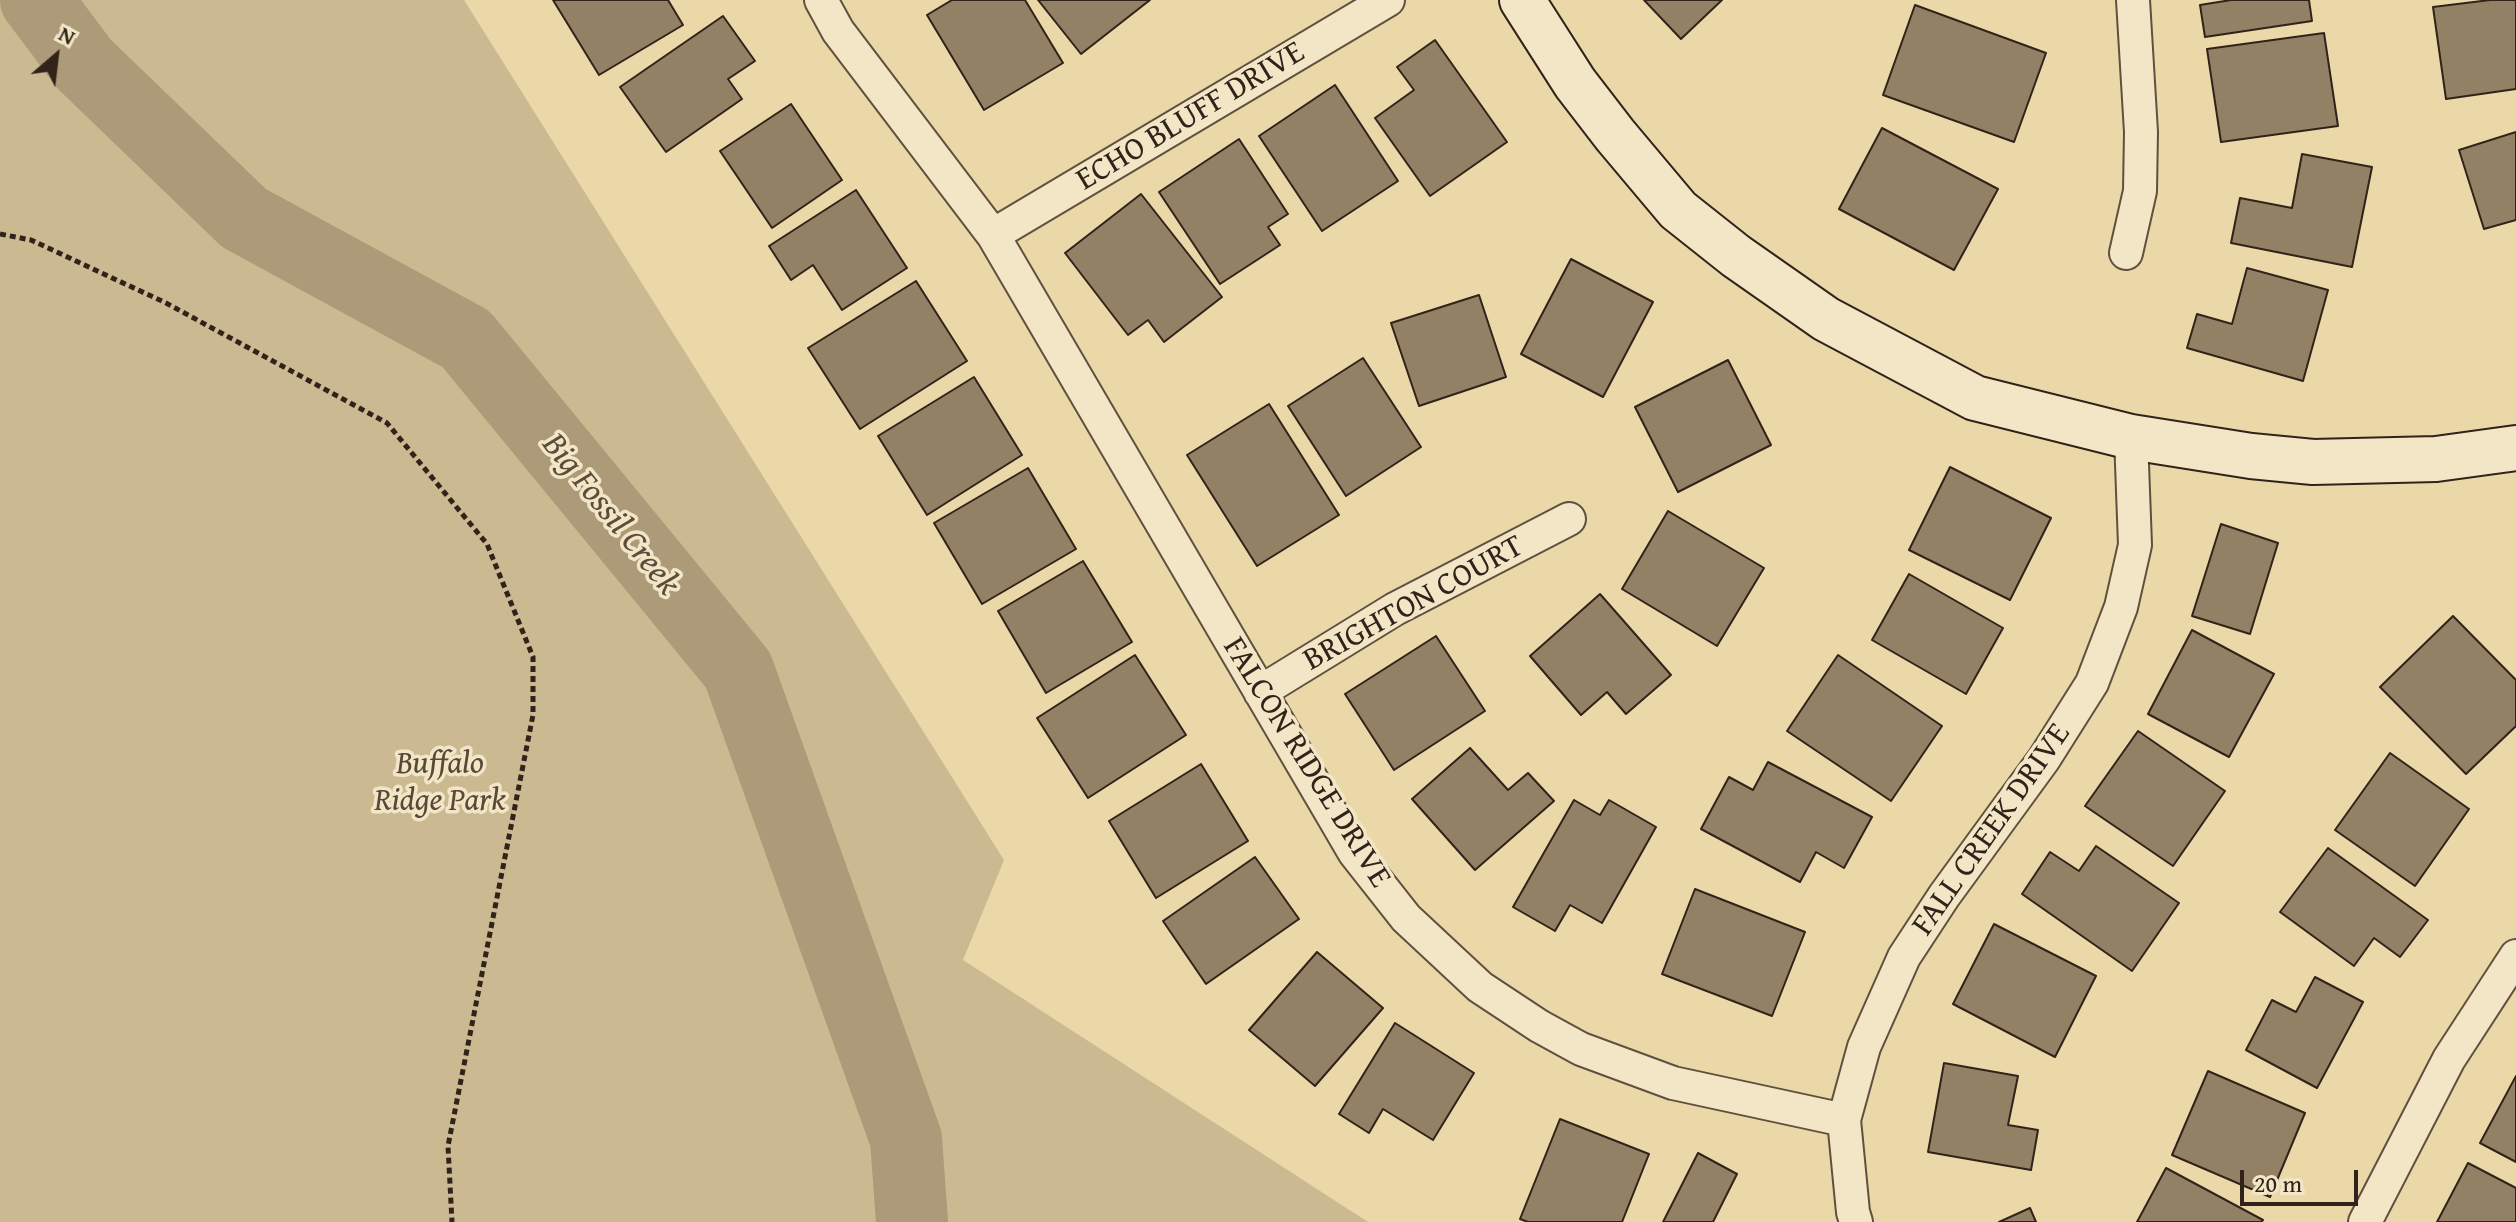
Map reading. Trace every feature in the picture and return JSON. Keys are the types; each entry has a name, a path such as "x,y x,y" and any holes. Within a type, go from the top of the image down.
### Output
{"street":[{"name":"FALCON RIDGE DRIVE","path":"821,0 838,31 993,235 1354,852 1406,918 1480,987 1581,1049 1673,1083 1844,1120"},
{"name":"ECHO BLUFF DRIVE","path":"993,235 1388,0"},
{"path":"1522,0 1575,83 1678,210 1736,256 1826,319 1975,398 2131,437 2251,456 2313,462 2436,459 2516,448"},
{"path":"2126,253 2140,191 2141,132 2133,0"},
{"name":"FALL CREEK DRIVE","path":"1856,1222 1844,1120 1864,1047 1904,957 1944,896 2044,759 2092,683 2121,607 2135,545 2131,437"},
{"name":"BRIGHTON COURT","path":"1260,692 1395,609 1569,519"},
{"path":"2365,1222 2449,1059 2516,956"}],"path":[{"path":"0,234 31,240 166,303 387,423 487,544 533,657 533,715 448,1146 452,1222"}],"green space":[{"name":"Buffalo Ridge Park","path":"0,0 464,0 1004,860 963,960 1368,1222 0,1222"}],"building":[{"path":"553,0 668,0 683,25 599,75"},
{"path":"952,0 1025,0 1063,63 984,110 927,15"},
{"path":"1038,0 1150,0 1081,54"},
{"path":"1644,0 1722,0 1681,39"},
{"path":"2231,0 2309,0 2312,21 2205,37 2200,5"},
{"path":"2516,0 2516,89 2446,99 2433,7"},
{"path":"1915,5 2046,53 2014,142 1883,95"},
{"path":"723,16 755,61 728,79 742,99 666,152 620,87"},
{"path":"2324,33 2338,126 2221,142 2207,49"},
{"path":"1435,40 1507,142 1430,196 1375,118 1414,90 1397,67"},
{"path":"1335,85 1398,181 1322,231 1259,136"},
{"path":"791,104 842,180 772,228 720,151"},
{"path":"1882,128 1998,189 1954,270 1839,209"},
{"path":"2516,132 2516,220 2484,229 2459,150"},
{"path":"1239,139 1288,214 1268,227 1280,245 1220,284 1159,192"},
{"path":"2302,154 2372,167 2352,267 2231,243 2240,198 2292,208"},
{"path":"856,190 907,268 842,310 813,265 791,280 769,246"},
{"path":"1141,194 1222,297 1164,342 1148,320 1128,335 1065,253"},
{"path":"1571,259 1653,302 1603,397 1521,354"},
{"path":"2247,268 2328,290 2303,381 2187,348 2197,314 2232,324"},
{"path":"916,281 967,361 860,429 808,348"},
{"path":"1479,295 1506,377 1419,406 1391,323"},
{"path":"1363,358 1421,447 1346,496 1288,406"},
{"path":"1728,360 1771,445 1678,492 1635,407"},
{"path":"974,377 1022,455 927,515 878,436"},
{"path":"1269,404 1339,515 1257,566 1187,455"},
{"path":"1950,467 2051,518 2010,600 1909,550"},
{"path":"1028,468 1076,549 982,604 934,523"},
{"path":"1668,511 1764,568 1717,646 1622,589"},
{"path":"2221,524 2278,543 2250,634 2192,616"},
{"path":"1083,561 1132,642 1046,693 998,611"},
{"path":"1909,574 2003,628 1966,694 1872,640"},
{"path":"1600,594 1671,675 1626,714 1607,692 1581,715 1530,656"},
{"path":"2453,616 2516,680 2516,726 2466,774 2380,687"},
{"path":"2192,630 2274,674 2229,757 2148,714"},
{"path":"1436,636 1485,711 1394,770 1345,694"},
{"path":"1135,655 1186,735 1088,798 1037,718"},
{"path":"1838,655 1942,726 1891,801 1787,731"},
{"path":"2138,731 2225,791 2173,866 2085,806"},
{"path":"1470,748 1508,790 1528,773 1554,801 1475,870 1412,799"},
{"path":"2390,753 2469,809 2415,886 2335,830"},
{"path":"1768,762 1872,817 1844,868 1816,852 1800,882 1701,829 1729,777 1753,790"},
{"path":"1201,764 1248,841 1156,898 1109,821"},
{"path":"1574,800 1600,815 1609,800 1656,827 1602,923 1570,905 1555,931 1513,907"},
{"path":"2096,846 2179,903 2132,971 2022,894 2050,852 2079,871"},
{"path":"2328,848 2428,920 2400,957 2374,938 2354,966 2280,912"},
{"path":"1255,857 1299,919 1206,984 1163,921"},
{"path":"1695,889 1805,932 1772,1016 1662,974"},
{"path":"1994,924 2096,976 2055,1057 1953,1004"},
{"path":"1317,952 1383,1008 1315,1086 1249,1030"},
{"path":"2315,977 2363,1002 2317,1088 2246,1050 2272,1000 2296,1012"},
{"path":"1395,1023 1474,1073 1433,1140 1383,1109 1369,1133 1339,1114"},
{"path":"1944,1063 2018,1076 2008,1125 2038,1130 2031,1170 1928,1152"},
{"path":"2208,1071 2305,1113 2270,1197 2172,1155"},
{"path":"2516,1076 2516,1162 2480,1143"},
{"path":"1560,1119 1649,1154 1622,1222 1528,1222 1520,1219"},
{"path":"1698,1153 1737,1174 1713,1222 1663,1222"},
{"path":"2468,1163 2516,1188 2516,1222 2437,1222"},
{"path":"2166,1168 2263,1220 2137,1222"},
{"path":"2030,1208 2036,1222 1999,1222"}],"waterway":[{"name":"Big Fossil Creek","path":"36,0 84,64 244,218 466,339 738,670 906,1139 912,1222"}]}
